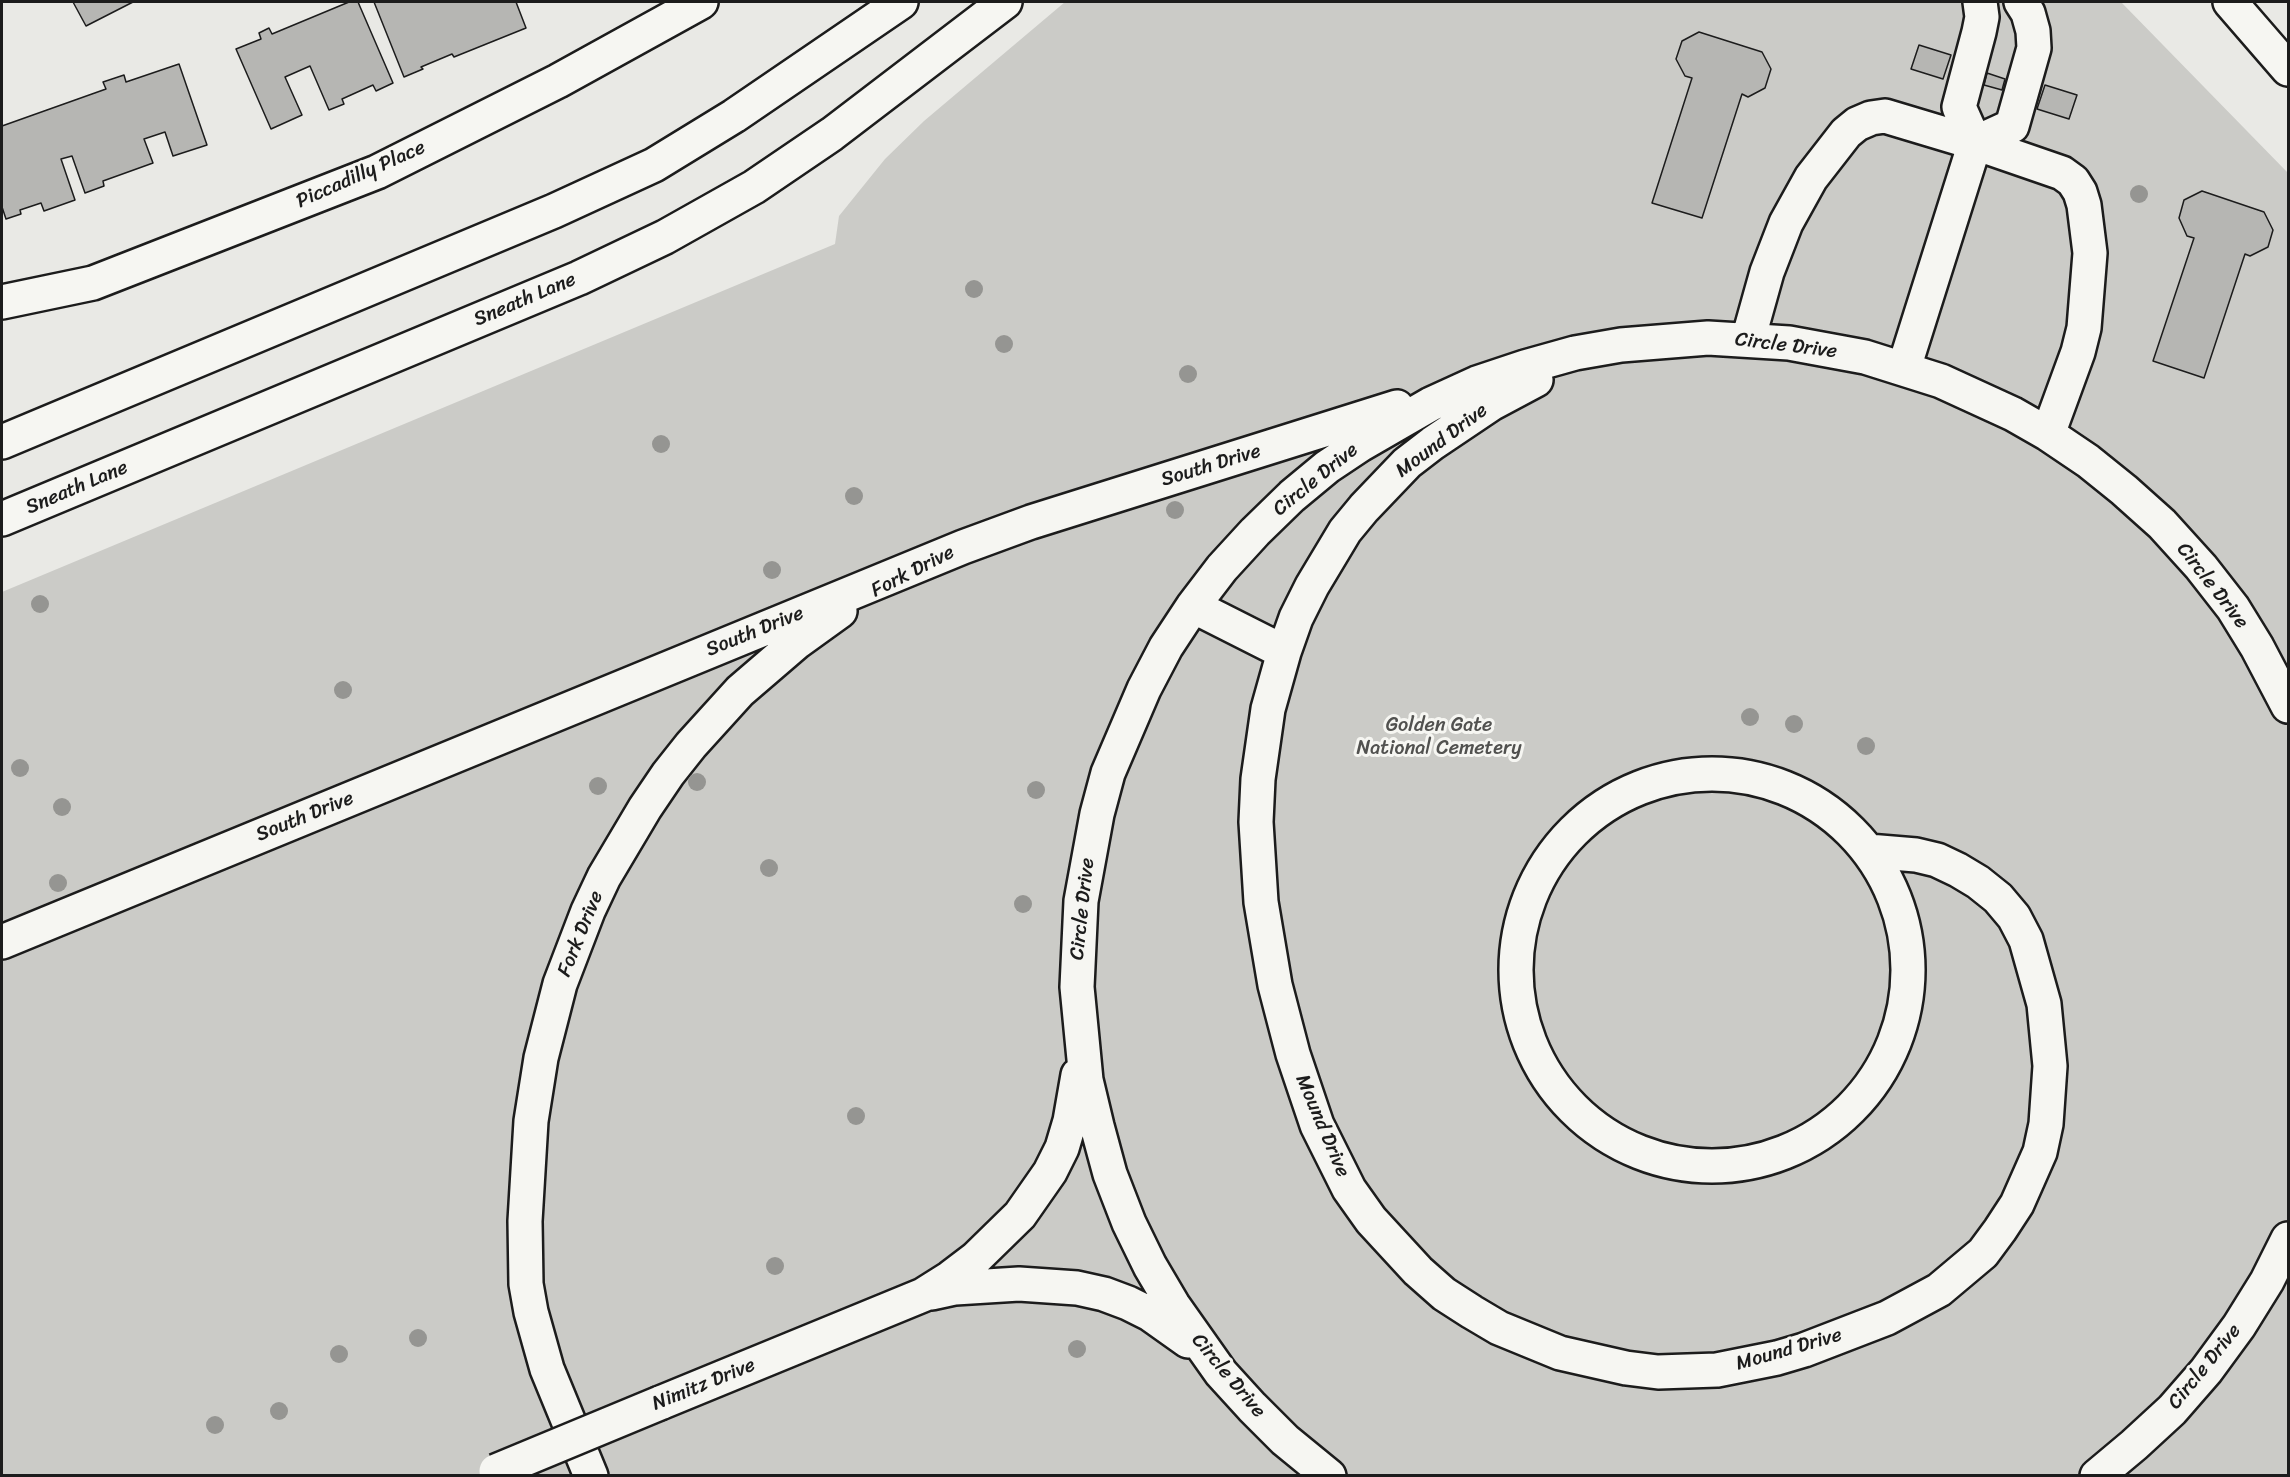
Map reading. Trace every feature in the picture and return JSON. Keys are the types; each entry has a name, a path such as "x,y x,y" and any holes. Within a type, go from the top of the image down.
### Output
{"main road":[{"name":"Piccadilly Place","path":"2,302 93,284 377,172 558,81 701,2"},
{"path":"2,442 543,216 654,165 734,116 902,2"},
{"name":"Sneath Lane","path":"2,519 568,283 665,237 754,187 832,134 1005,2"},
{"path":"1904,368 1975,143 1959,107 1979,32 1982,16 1980,2"},
{"path":"1975,143 2012,126 2034,48 2033,31 2028,13 2021,2"},
{"path":"2230,2 2289,69"},
{"path":"1748,340 1767,272 1786,223 1811,178 1846,133 1857,124 1871,118 1885,116 1975,143 2062,172 2080,192 2084,205 2090,253 2084,328 2048,434"},
{"name":"Circle Drive","path":"1329,1476 1285,1440 1221,1373 1173,1305 1150,1266 1110,1174 1096,1126 1086,1080 1077,987 1081,901 1097,814 1108,773 1139,699 1166,647 1222,568 1255,531 1327,467 1395,423 1431,404 1477,383 1575,353 1621,345 1708,338 1824,348 1904,368 1978,397 2048,434 2088,461 2162,524 2201,567 2233,608 2258,647 2289,706"},
{"name":"Mound Drive","path":"1621,345 1549,375 1491,404 1460,423 1407,463 1364,508 1328,558 1296,618 1275,678 1262,746 1256,822 1267,945 1293,1054 1317,1125 1349,1189 1371,1220 1418,1271 1444,1294 1499,1328 1560,1353 1626,1368 1678,1372 1736,1367 1804,1350 1887,1318 1939,1290 1983,1253 2017,1204 2040,1152 2047,1114 2050,1066 2044,1005 2026,940 2014,917 1998,898 1978,882 1937,860 1916,855 1868,851"},
{"name":"South Drive","path":"2,942 963,547 1031,522 1524,367"},
{"name":"Fork Drive","path":"591,1476 547,1370 537,1339 526,1284 525,1255 528,1153 535,1090 558,994 581,929 604,877 645,808 691,745 740,691 797,642 857,600 963,547"},
{"path":"1193,606 1284,652"},
{"path":"1711,774 1737,776 1764,781 1811,800 1832,814 1868,851 1894,895 1902,920 1907,944 1907,995 1903,1020 1884,1066 1869,1088 1833,1125 1789,1151 1766,1159 1740,1164 1689,1165 1639,1152 1617,1142 1595,1127 1558,1092 1543,1071 1531,1048 1522,1022 1517,998 1516,947 1526,908 1540,873 1554,852 1591,816 1612,801 1660,781 1711,774"},
{"name":"Nimitz Drive","path":"490,1473 923,1294 950,1278 999,1237 1036,1194 1050,1172 1062,1148 1076,1095 1080,1064 1080,1030"},
{"name":"Circle Drive","path":"2097,1476 2172,1410 2206,1371 2268,1281 2289,1239"},
{"name":"Nimitz Drive","path":"923,1294 955,1288 1019,1284 1077,1288 1104,1294 1149,1314 1170,1327 1221,1373"}],"green space":[{"name":"Golden Gate National Cemetery","path":"1065,2 2121,2 2288,173 2288,1475 2,1476 2,592 835,244 839,216 885,159 924,121"}],"building":[{"path":"73,2 133,2 86,26"},
{"path":"349,2 358,2 393,83 376,91 373,85 342,99 344,104 329,110 310,66 285,77 302,115 271,129 236,49 261,39 259,33 269,28 272,34"},
{"path":"374,2 516,2 526,28 454,57 452,54 404,77"},
{"path":"1699,32 1762,52 1771,69 1765,88 1748,97 1742,94 1702,218 1652,203 1692,78 1685,76 1676,59 1682,41"},
{"path":"1919,45 1951,55 1943,79 1911,69"},
{"path":"179,64 207,145 173,156 165,132 144,139 153,163 103,181 104,186 85,193 72,156 61,159 75,200 44,211 41,203 20,210 21,214 6,219 2,207 2,126 106,89 103,82 124,75 126,82"},
{"path":"1987,73 2005,79 2002,90 1984,85"},
{"path":"2045,85 2077,95 2069,119 2037,109"},
{"path":"2202,191 2264,212 2273,230 2268,247 2250,256 2245,254 2204,378 2153,361 2194,238 2187,236 2179,218 2184,200"}]}
